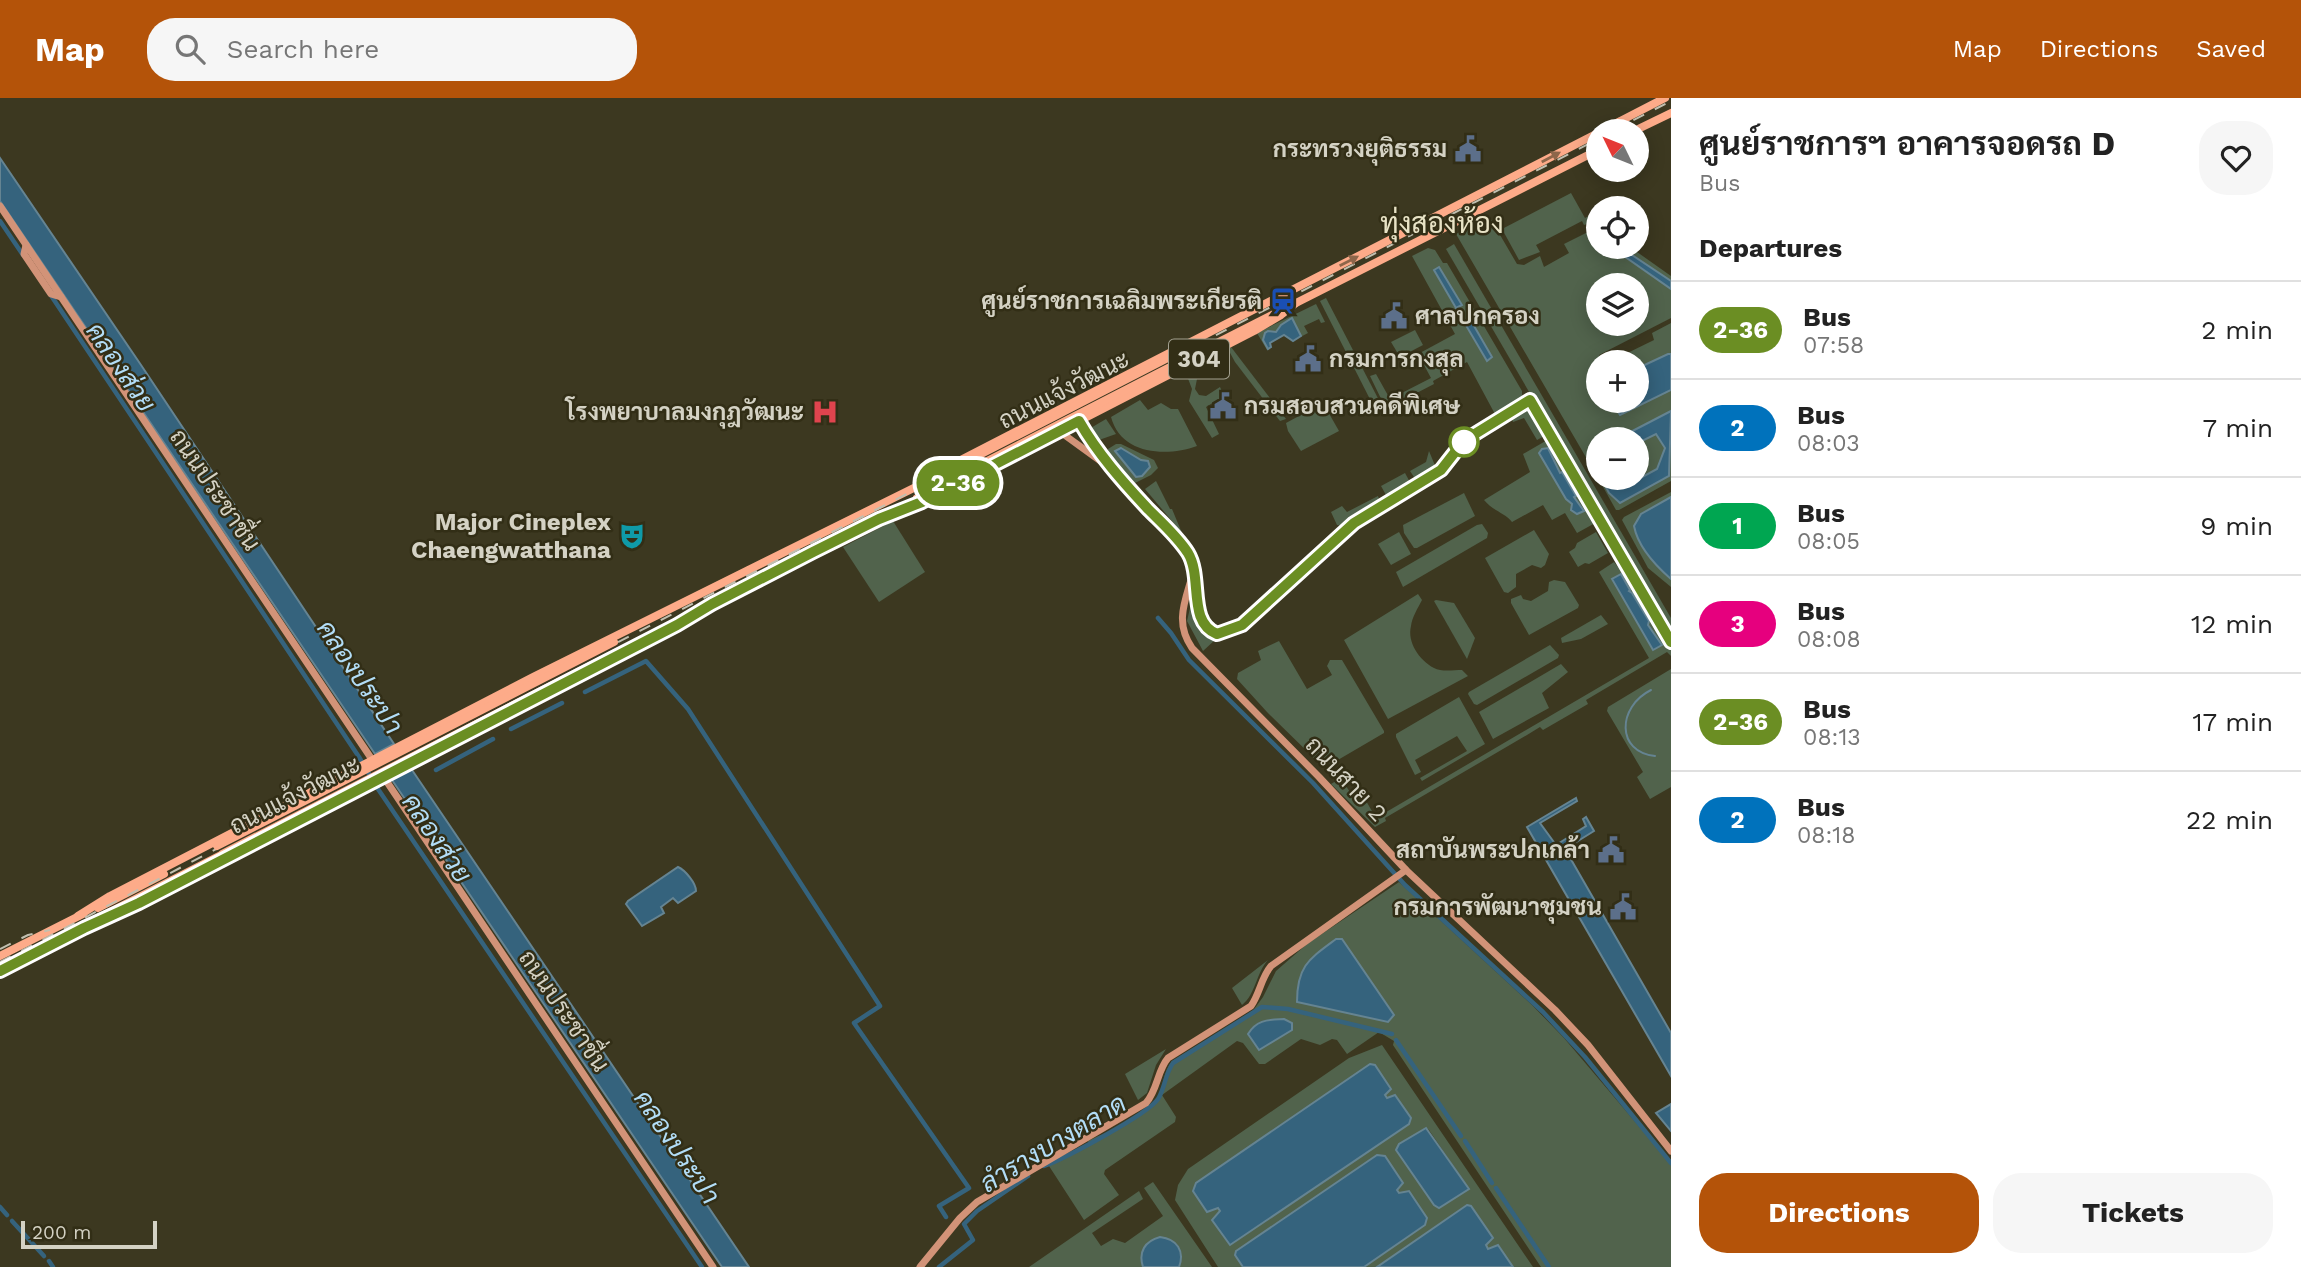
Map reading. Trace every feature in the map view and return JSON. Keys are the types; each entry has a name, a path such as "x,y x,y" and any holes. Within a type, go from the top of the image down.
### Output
{"main road":[{"name":"ถนนแจ้งวัฒนะ","path":"1625,119 1665,98"},
{"path":"1636,119 1638,112"},
{"path":"1649,124 1671,113"},
{"name":"ถนนแจ้งวัฒนะ","path":"854,517 1070,403 1586,139"},
{"name":"ถนนแจ้งวัฒนะ","path":"0,957 110,896 522,683 854,517 958,471 1199,347 1296,303 1586,156"},
{"path":"1433,235 1435,221 1443,213"},
{"name":"ถนนแจ้งวัฒนะ","path":"1199,347 1288,292"},
{"name":"ถนนแจ้งวัฒนะ","path":"879,519 922,502 1263,326 1296,303"},
{"path":"1092,392 1090,405 1095,410 1100,410"},
{"path":"1070,403 1079,421"},
{"path":"1040,419 1051,425 1050,435"},
{"name":"ถนนแจ้งวัฒนะ","path":"84,928 111,911 879,519 958,471"},
{"name":"ถนนแจ้งวัฒนะ","path":"78,916 107,904 698,596"},
{"name":"ถนนแจ้งวัฒนะ","path":"0,971 130,908 688,619 712,604"},
{"path":"522,683 514,690 515,699 519,703 528,702"},
{"path":"451,719 457,718 464,727 458,738"},
{"path":"317,789 325,806"},
{"path":"275,810 271,820 273,825 285,827"},
{"path":"259,819 264,819 271,827 267,837"}],"street":[{"name":"ถนนประชาชื่น","path":"0,206 367,764"},
{"path":"1079,421 1110,468 1188,554 1194,569 1199,618 1204,625 1217,634 1242,625"},
{"path":"1059,431 1110,468"},
{"name":"ถนนสาย 2","path":"1194,569 1181,616 1186,640 1406,870 1555,1010 1588,1045 1662,1139"},
{"name":"ถนนประชาชื่น","path":"377,779 713,1267"},
{"path":"920,1267 960,1218 977,1202 1146,1102 1155,1091 1163,1064 1168,1058 1251,1006 1265,972 1271,966 1406,870"},
{"path":"1662,1139 1671,1146"},
{"path":"1662,1139 1671,1152"}],"green space":[{"path":"1571,193 1586,217 1586,224 1582,221 1536,245 1540,252 1519,260 1502,229"},
{"path":"1489,216 1517,264 1524,265 1540,256 1544,267 1569,253 1564,244 1586,233 1586,259 1647,259 1671,276 1671,318 1649,329 1649,273 1586,273 1586,336 1636,336 1609,350 1586,350 1586,413 1649,413 1649,350 1634,350 1654,340 1652,333 1671,323 1671,481 1619,510 1616,510 1604,490 1649,490 1649,427 1586,427 1586,458 1456,234"},
{"path":"1454,244 1586,472 1586,490 1446,249"},
{"path":"1428,248 1435,250 1443,263 1447,263 1522,391 1522,398 1496,416 1467,362 1433,381 1434,384 1386,409 1370,376 1376,374 1390,399 1431,378 1418,354 1455,334 1412,256"},
{"path":"1326,298 1383,408 1377,413 1320,301"},
{"path":"1316,304 1325,322 1321,323 1319,319 1304,326 1308,333 1293,341 1284,335 1270,343 1271,347 1267,350 1257,333"},
{"path":"1415,330 1423,345 1400,357 1391,342"},
{"path":"1231,347 1286,419 1280,421 1235,362 1228,349"},
{"path":"1195,372 1195,389 1199,395 1206,396 1220,387 1224,396 1206,407 1219,434 1212,438 1189,401 1192,389 1187,376"},
{"path":"1140,400 1148,410 1161,403 1171,409 1178,409 1197,446 1159,452 1135,446 1124,439 1116,430 1111,417"},
{"path":"1323,403 1339,431 1301,451 1286,423"},
{"path":"1530,406 1546,432 1546,435 1537,440 1524,418 1513,422 1511,417"},
{"path":"1106,419 1116,434 1099,440 1089,429"},
{"path":"1549,439 1597,519 1597,522 1577,533 1565,513 1552,520 1543,505 1512,522 1484,500 1530,472 1523,454"},
{"path":"1116,444 1154,460 1158,468 1135,483 1108,454 1108,449"},
{"path":"1429,451 1436,468 1416,480 1410,471 1426,462"},
{"path":"1405,473 1411,484 1390,496 1386,495 1381,486"},
{"path":"1156,481 1172,509 1182,533 1145,489"},
{"path":"1586,490 1597,490 1671,618 1671,636"},
{"path":"1671,492 1671,587 1648,568 1622,520"},
{"path":"1464,493 1475,516 1414,548 1404,533 1403,525"},
{"path":"1378,496 1380,502 1344,526 1337,525 1331,512 1342,506 1347,512"},
{"path":"893,521 925,572 879,602 843,547"},
{"path":"1482,524 1488,533 1487,538 1403,587 1396,572"},
{"path":"1534,530 1549,554 1545,565 1541,568 1532,565 1516,574 1516,587 1508,593 1504,592 1485,558"},
{"path":"1399,532 1411,554 1391,565 1378,544"},
{"path":"1596,532 1608,553 1578,567 1569,552 1577,543"},
{"path":"1614,562 1618,567 1624,564 1671,645 1671,656 1667,652 1586,700 1588,704 1543,730 1540,727 1385,818 1386,821 1375,827 1331,784 1341,778 1353,797 1362,794 1376,818 1649,658 1599,572"},
{"path":"1549,582 1565,582 1579,605 1578,608 1529,635 1511,599 1521,595 1523,599 1531,601 1548,591"},
{"path":"1194,591 1199,618 1216,639 1203,651 1187,621"},
{"path":"1418,594 1422,600 1410,632 1415,650 1434,668 1462,670 1468,676 1388,719 1344,640"},
{"path":"1434,601 1454,603 1475,638 1467,659"},
{"path":"1601,615 1608,624 1581,639 1562,643 1561,638"},
{"path":"1279,641 1307,689 1332,675 1327,666 1330,660 1342,660 1384,733 1331,764 1315,759 1237,679 1238,673 1261,660 1258,651"},
{"path":"1550,645 1559,655 1558,658 1477,705 1474,704 1469,692"},
{"path":"1561,664 1568,672 1542,693 1549,708 1493,739 1479,712"},
{"path":"1671,669 1671,787 1650,799 1637,777 1643,772 1607,711 1608,707"},
{"path":"1459,697 1485,744 1422,781 1420,778 1467,751 1457,736 1415,760 1421,772 1415,775 1396,734"},
{"path":"1399,882 1564,1038 1671,1164 1671,1267 1541,1267 1393,1045 1394,1041 1379,1032 1347,1054 1337,1040 1332,1039 1320,1045 1301,1039 1265,1064 1259,1064 1243,1043 1237,1041 1162,1095 1176,1117 1175,1122 1105,1170 1104,1174 1119,1195 1084,1220 1049,1166 1090,1145 1088,1141 1145,1112 1158,1097 1172,1061 1252,1012 1276,971 1307,944"},
{"path":"1268,960 1250,995 1242,1005 1232,988"},
{"path":"1382,1045 1533,1267 1513,1267 1498,1245 1488,1249 1467,1205 1377,1267 1364,1267 1425,1225 1409,1192 1399,1194 1385,1156 1377,1155 1236,1251 1235,1255 1243,1267 1218,1267 1175,1200 1178,1185 1188,1169 1349,1058","holes":["1391,1089 1385,1095 1410,1118 1409,1124 1230,1245 1218,1207","1426,1128 1429,1130 1469,1189 1399,1144"]},
{"path":"1166,1049 1156,1065 1147,1093 1138,1100 1125,1074"},
{"path":"1153,1182 1212,1267 1029,1267 1139,1191 1143,1199 1092,1233 1101,1246 1113,1239 1125,1243 1163,1216 1144,1188"}],"water":[{"name":"คลองประปา","path":"0,158 394,744 375,754 0,201"},
{"path":"1628,259 1638,259 1671,281 1671,289 1649,273"},
{"path":"1439,267 1462,305 1456,308 1434,270"},
{"path":"1292,318 1301,336 1293,341 1284,335 1270,343 1271,347 1268,349 1263,340 1265,333 1276,332"},
{"path":"1470,319 1492,357 1487,361 1464,322"},
{"path":"1671,354 1671,390 1649,401 1649,363"},
{"path":"1671,411 1669,476 1649,487 1649,473 1657,469 1665,448 1656,434 1649,438 1649,427 1640,427"},
{"path":"1121,448 1141,460 1148,461 1150,467 1142,476 1136,477 1115,451"},
{"path":"1548,448 1584,511 1577,514 1571,510 1572,504 1566,499 1539,453"},
{"path":"1607,490 1644,490 1620,503"},
{"path":"1671,497 1671,579 1644,549 1634,526 1641,514"},
{"path":"1621,574 1649,621 1648,625 1662,645 1653,650 1612,579"},
{"path":"410,767 749,1267 722,1267 392,780"},
{"path":"1576,798 1577,801 1540,823 1556,845 1586,826 1583,819 1586,817 1594,831 1565,849 1671,1033 1671,1076 1527,827"},
{"path":"678,867 690,877 696,891 678,903 673,898 661,907 664,913 642,926 626,904"},
{"path":"1336,939 1342,939 1394,1015 1388,1022 1297,1002 1299,980 1306,964"},
{"path":"1284,1019 1292,1023 1292,1030 1259,1050 1248,1034 1255,1025"},
{"path":"1370,1064 1375,1065 1391,1089 1385,1095 1387,1098 1395,1095 1411,1118 1409,1124 1230,1245 1212,1220 1220,1211 1218,1208 1207,1212 1193,1191 1196,1183"},
{"path":"1671,1104 1671,1131 1656,1113"},
{"path":"1426,1128 1469,1189 1439,1208 1434,1205 1396,1150 1399,1144"},
{"path":"1377,1155 1385,1156 1403,1183 1397,1190 1399,1193 1409,1191 1427,1218 1425,1225 1364,1267 1243,1267 1235,1255 1236,1251"},
{"path":"1467,1205 1471,1206 1493,1238 1486,1245 1488,1249 1498,1245 1513,1267 1377,1267"},
{"path":"1160,1237 1171,1240 1178,1247 1181,1256 1179,1267 1143,1267 1141,1257 1144,1248 1150,1241"}],"waterway":[{"name":"คลองส่วย","path":"0,221 23,255"},
{"name":"คลองส่วย","path":"50,294 378,789 702,1267"},
{"path":"1158,618 1189,660 1313,783 1405,885 1543,1012 1585,1057 1671,1163"},
{"path":"585,692 646,661 688,709 880,1006 854,1023 969,1188 939,1206 946,1217"},
{"path":"1651,690 1632,707 1626,728 1633,746 1642,753 1655,756"},
{"path":"511,729 562,703"},
{"path":"436,770 493,739"},
{"name":"ลำรางบางตลาด","path":"1044,1166 1105,1136 1139,1115 1158,1099 1173,1063 1262,1007 1288,1009 1392,1034"},
{"name":"ลำรางบางตลาด","path":"1396,1040 1461,1136"},
{"name":"ลำรางบางตลาด","path":"1465,1141 1492,1183"},
{"name":"ลำรางบางตลาด","path":"939,1267 973,1240 964,1224 977,1211 1028,1176"},
{"name":"ลำรางบางตลาด","path":"1496,1188 1549,1267"},
{"path":"0,1207 7,1215"},
{"path":"12,1221 44,1256"},
{"path":"49,1261 53,1267"}],"railway":[{"path":"1636,119 1671,101"},
{"path":"0,962 1586,145"},
{"path":"0,949 28,935 50,930"}],"bus line":[{"name":"2-36","path":"0,971 184,880 677,625 712,604 879,519 922,502 1079,421 1110,468 1188,554 1193,563 1197,583 1199,618 1210,631 1217,634 1242,625 1354,523 1441,470 1470,437 1530,400 1671,642"}],"place":[{"name":"กระทรวงยุติธรรม","path":"1468,149"},
{"name":"ศูนย์ราชการเฉลิมพระเกียรติ","path":"1283,301"},
{"name":"ศาลปกครอง","path":"1394,316"},
{"name":"กรมการกงสุล","path":"1308,359"},
{"name":"กรมสอบสวนคดีพิเศษ","path":"1223,406"},
{"name":"โรงพยาบาลมงกุฎวัฒนะ","path":"825,412"},
{"name":"Major Cineplex Chaengwatthana","path":"632,536"},
{"name":"สถาบันพระปกเกล้า","path":"1611,850"},
{"name":"กรมการพัฒนาชุมชน","path":"1623,907"}],"district":[{"name":"ทุ่งสองห้อง","path":"1442,223"}]}
